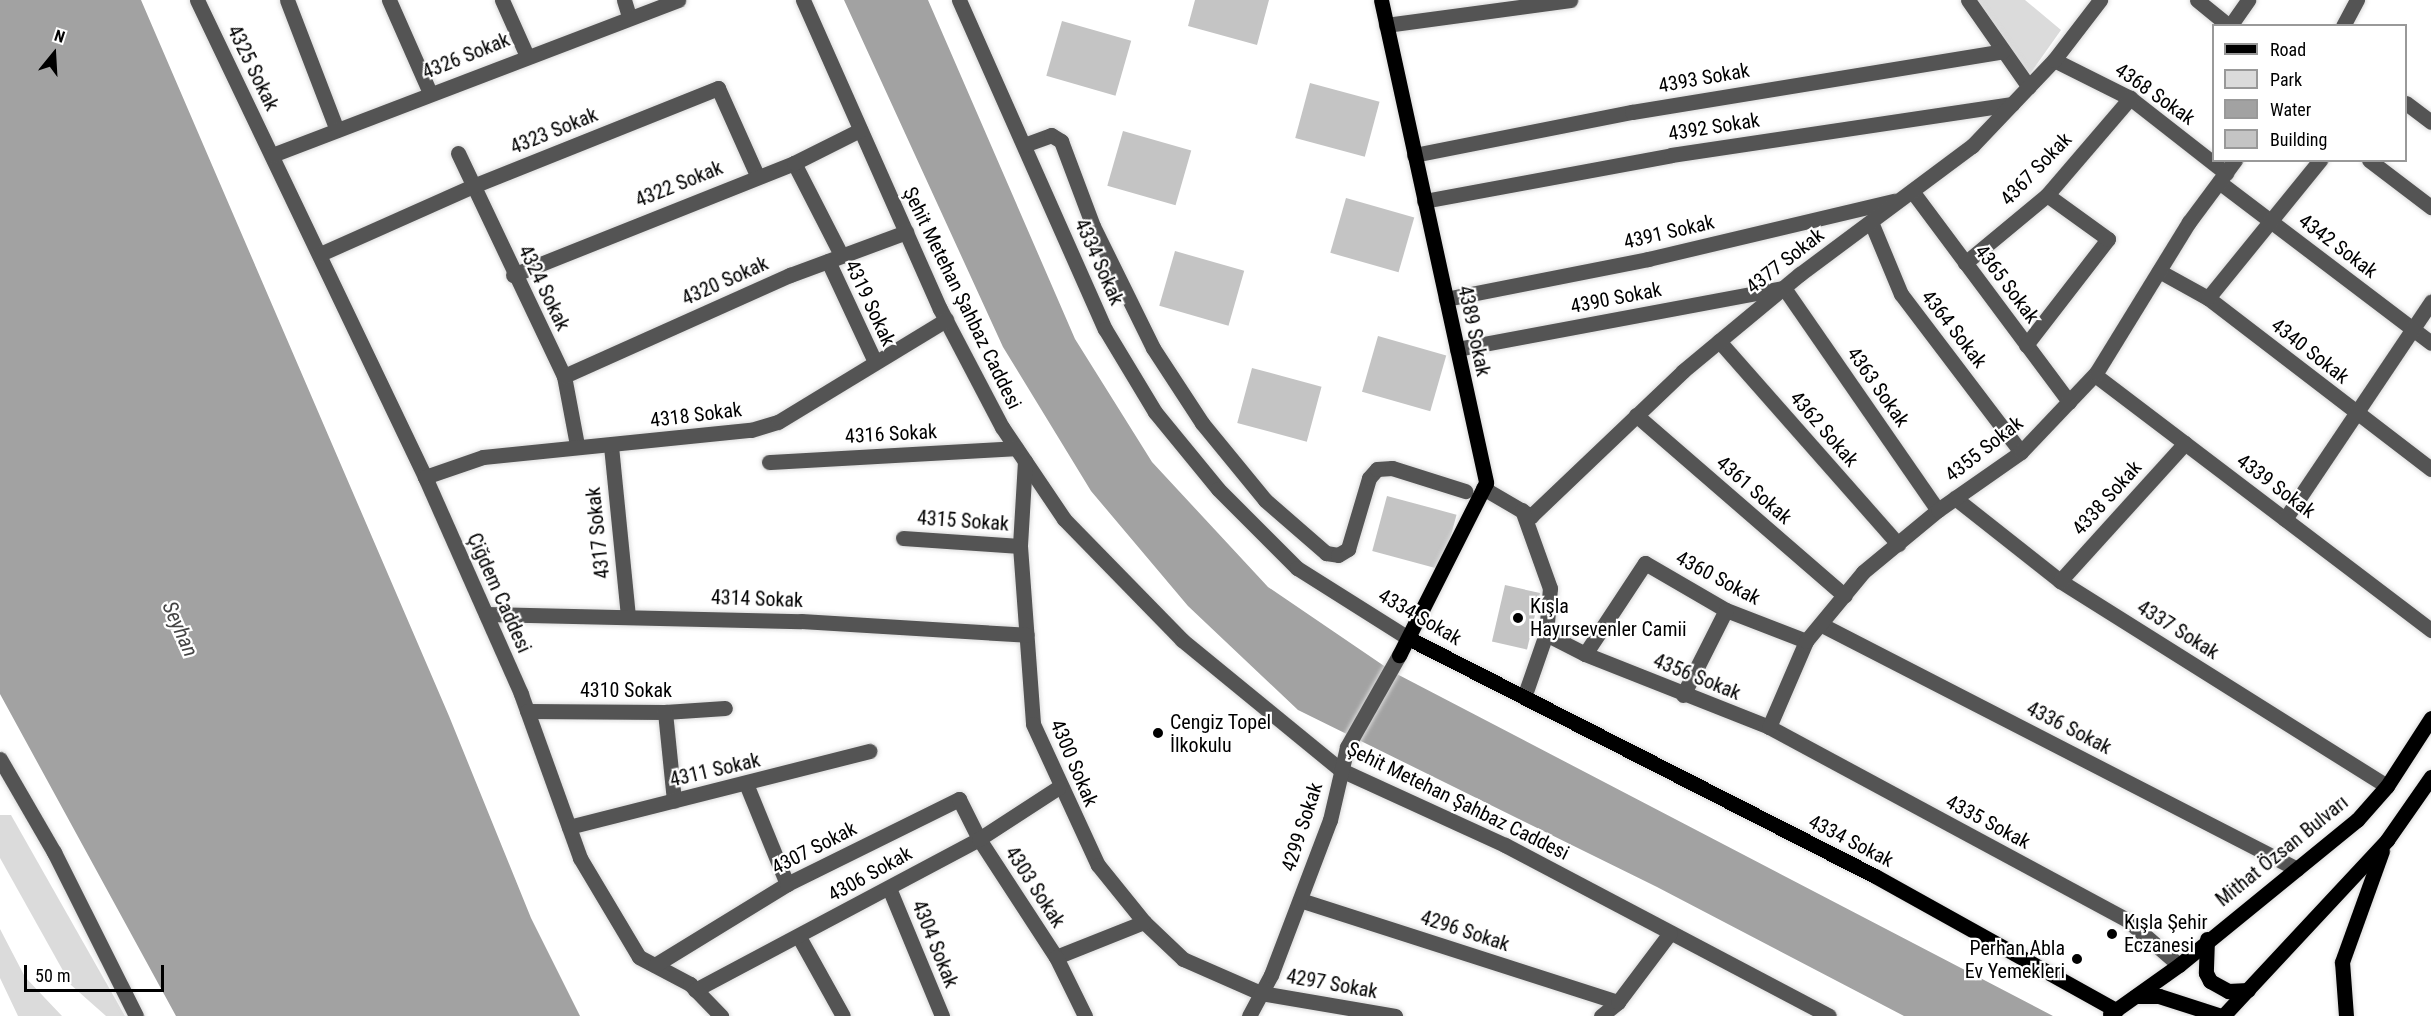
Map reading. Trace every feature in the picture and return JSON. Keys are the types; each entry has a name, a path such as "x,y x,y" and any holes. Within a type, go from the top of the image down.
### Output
{"main road":[{"name":"4389 Sokak","path":"1381,0 1446,299 1483,488"},
{"path":"1399,655 1483,488"},
{"name":"4334 Sokak","path":"1408,638 1875,876 2112,1013"},
{"name":"Mithat Özsan Bulvarı","path":"2112,1013 2179,965 2207,939 2357,820 2387,786 2431,718"},
{"path":"2136,996 2159,996 2222,1016 2387,840 2431,777"},
{"path":"2346,1016 2342,962 2387,840"},
{"path":"2207,939 2206,973 2210,981 2228,991 2248,990"},
{"path":"2159,996 2187,1016"}],"street":[{"name":"4325 Sokak","path":"197,0 272,155"},
{"path":"287,0 337,130"},
{"path":"390,0 430,93"},
{"path":"502,0 526,54"},
{"path":"624,0 629,16"},
{"name":"4326 Sokak","path":"272,155 526,54 678,0"},
{"name":"Şehit Metehan Şahbaz Caddesi","path":"803,0 946,320 1020,454 1064,519 1182,640 1341,770 1505,845 1670,933 1802,1010 1829,1016"},
{"name":"4334 Sokak","path":"959,0 1105,329 1155,412 1218,489 1297,568 1408,638"},
{"path":"1386,25 1570,0"},
{"path":"1968,0 2029,87"},
{"name":"4377 Sokak","path":"1522,510 1531,516 1636,415 1719,341 1784,288 1972,146 2054,60 2100,0"},
{"path":"2197,0 2227,24"},
{"path":"2230,24 2248,0"},
{"path":"2344,24 2357,0"},
{"name":"4393 Sokak","path":"1414,155 1644,110 2003,51"},
{"name":"4368 Sokak","path":"2054,60 2130,98 2212,161"},
{"name":"4323 Sokak","path":"320,255 473,186 718,88 757,175"},
{"name":"4367 Sokak","path":"1965,263 2047,195 2130,98"},
{"path":"2407,104 2431,122"},
{"name":"4392 Sokak","path":"1424,201 1671,155 2012,105"},
{"name":"4322 Sokak","path":"513,275 757,175 794,163 860,130"},
{"path":"1024,145 1051,135 1061,141 1094,226 1160,358 1202,423 1265,500 1326,553 1338,555 1348,549 1369,478 1377,469 1392,468 1465,491"},
{"name":"4324 Sokak","path":"458,153 513,275 564,376 578,446"},
{"name":"Çiğdem Caddesi","path":"272,155 425,477 486,614 527,711 580,858 639,957 695,990 722,1016"},
{"name":"4368 Sokak","path":"2214,162 2227,172"},
{"path":"2208,298 2318,162"},
{"path":"2372,162 2431,207"},
{"name":"4319 Sokak","path":"794,163 875,362"},
{"name":"4342 Sokak","path":"2227,172 2270,221 2431,343"},
{"name":"4355 Sokak","path":"1769,728 1806,641 1822,625 1863,572 1938,510 2021,452 2095,375 2159,271 2227,172"},
{"name":"4365 Sokak","path":"1906,195 1965,263 2068,402"},
{"name":"4391 Sokak","path":"1446,299 1647,259 1906,195"},
{"path":"2026,345 2108,238 2047,195"},
{"name":"4364 Sokak","path":"1871,222 1900,294 2021,452"},
{"name":"4320 Sokak","path":"564,376 834,258 906,232"},
{"name":"4340 Sokak","path":"2159,271 2208,298 2357,415 2431,469"},
{"name":"4390 Sokak","path":"1456,349 1784,288"},
{"name":"4363 Sokak","path":"1784,288 1938,510"},
{"path":"2284,519 2357,415 2431,302"},
{"name":"4318 Sokak","path":"425,477 483,457 578,446 611,446 751,430 778,422 946,320"},
{"name":"4362 Sokak","path":"1719,341 1898,544"},
{"name":"4339 Sokak","path":"2095,375 2431,630"},
{"name":"4361 Sokak","path":"1636,415 1845,596"},
{"name":"4338 Sokak","path":"2060,581 2185,443"},
{"name":"4317 Sokak","path":"611,446 628,615"},
{"name":"4316 Sokak","path":"769,462 1020,454"},
{"name":"4300 Sokak","path":"1020,454 1020,546 1033,724 1059,787 1098,865 1144,922 1183,959 1262,993"},
{"path":"1483,488 1522,510 1550,588 1545,634 1524,697"},
{"name":"4337 Sokak","path":"1955,498 2060,581 2387,786"},
{"name":"4315 Sokak","path":"903,538 1020,546"},
{"name":"4360 Sokak","path":"1585,654 1646,563 1726,610 1806,641"},
{"path":"1683,695 1726,610"},
{"name":"4314 Sokak","path":"486,614 628,615 1027,634"},
{"name":"4336 Sokak","path":"1822,625 2297,869"},
{"name":"4356 Sokak","path":"1545,634 1585,654 1769,728"},
{"name":"4299 Sokak","path":"1249,1016 1262,993 1330,820 1347,747 1399,655"},
{"name":"4310 Sokak","path":"527,711 665,712 725,708"},
{"path":"665,712 674,801"},
{"name":"4335 Sokak","path":"1769,728 2126,919 2179,965"},
{"name":"4311 Sokak","path":"569,827 747,786 870,751"},
{"path":"0,759 54,852 136,1016"},
{"path":"747,786 787,884"},
{"name":"4306 Sokak","path":"695,990 799,937 979,839 1059,787"},
{"name":"4307 Sokak","path":"655,965 787,884 958,799 979,839"},
{"name":"4303 Sokak","path":"979,839 1056,957 1085,1016"},
{"name":"4304 Sokak","path":"889,888 942,1016"},
{"name":"4296 Sokak","path":"1300,900 1618,1002"},
{"path":"1056,957 1144,922"},
{"path":"1601,1016 1618,1002 1670,933"},
{"path":"799,937 843,1016"},
{"name":"4297 Sokak","path":"1262,993 1395,1016"}],"green space":[{"path":"1968,0 2025,0 2061,30 2025,81"},
{"path":"0,815 11,815 125,1016 106,1016 71,985 0,858"},
{"path":"0,929 25,977 62,1016 18,1016 0,978"}],"water":[{"name":"Seyhan","path":"0,0 141,0 449,716 531,918 580,1016 176,1016 0,694"},
{"path":"844,0 928,0 1075,339 1152,462 1268,587 1393,672 2053,1016 1904,1016 1657,887 1298,710 1188,606 1091,491 1003,347"}],"building":[{"path":"1195,0 1269,0 1257,45 1188,26"},
{"path":"1062,21 1131,41 1115,96 1046,76"},
{"path":"1310,83 1380,102 1365,157 1295,138"},
{"path":"1123,131 1191,151 1176,205 1107,186"},
{"path":"1346,198 1414,218 1399,272 1330,253"},
{"path":"1175,251 1244,271 1228,326 1159,306"},
{"path":"1378,336 1446,356 1430,411 1362,392"},
{"path":"1252,368 1322,387 1307,442 1237,423"},
{"path":"1387,496 1457,515 1442,570 1372,551"},
{"name":"Kışla Hayırsevenler Camii","path":"1505,585 1540,593 1527,650 1492,642"}],"place":[{"name":"Kışla Hayırsevenler Camii","path":"1518,618"},
{"name":"Cengiz Topel İlkokulu","path":"1158,733"},
{"name":"Kışla Şehir Eczanesi","path":"2112,934"},
{"name":"Perhan Abla Ev Yemekleri","path":"2077,959"}]}
